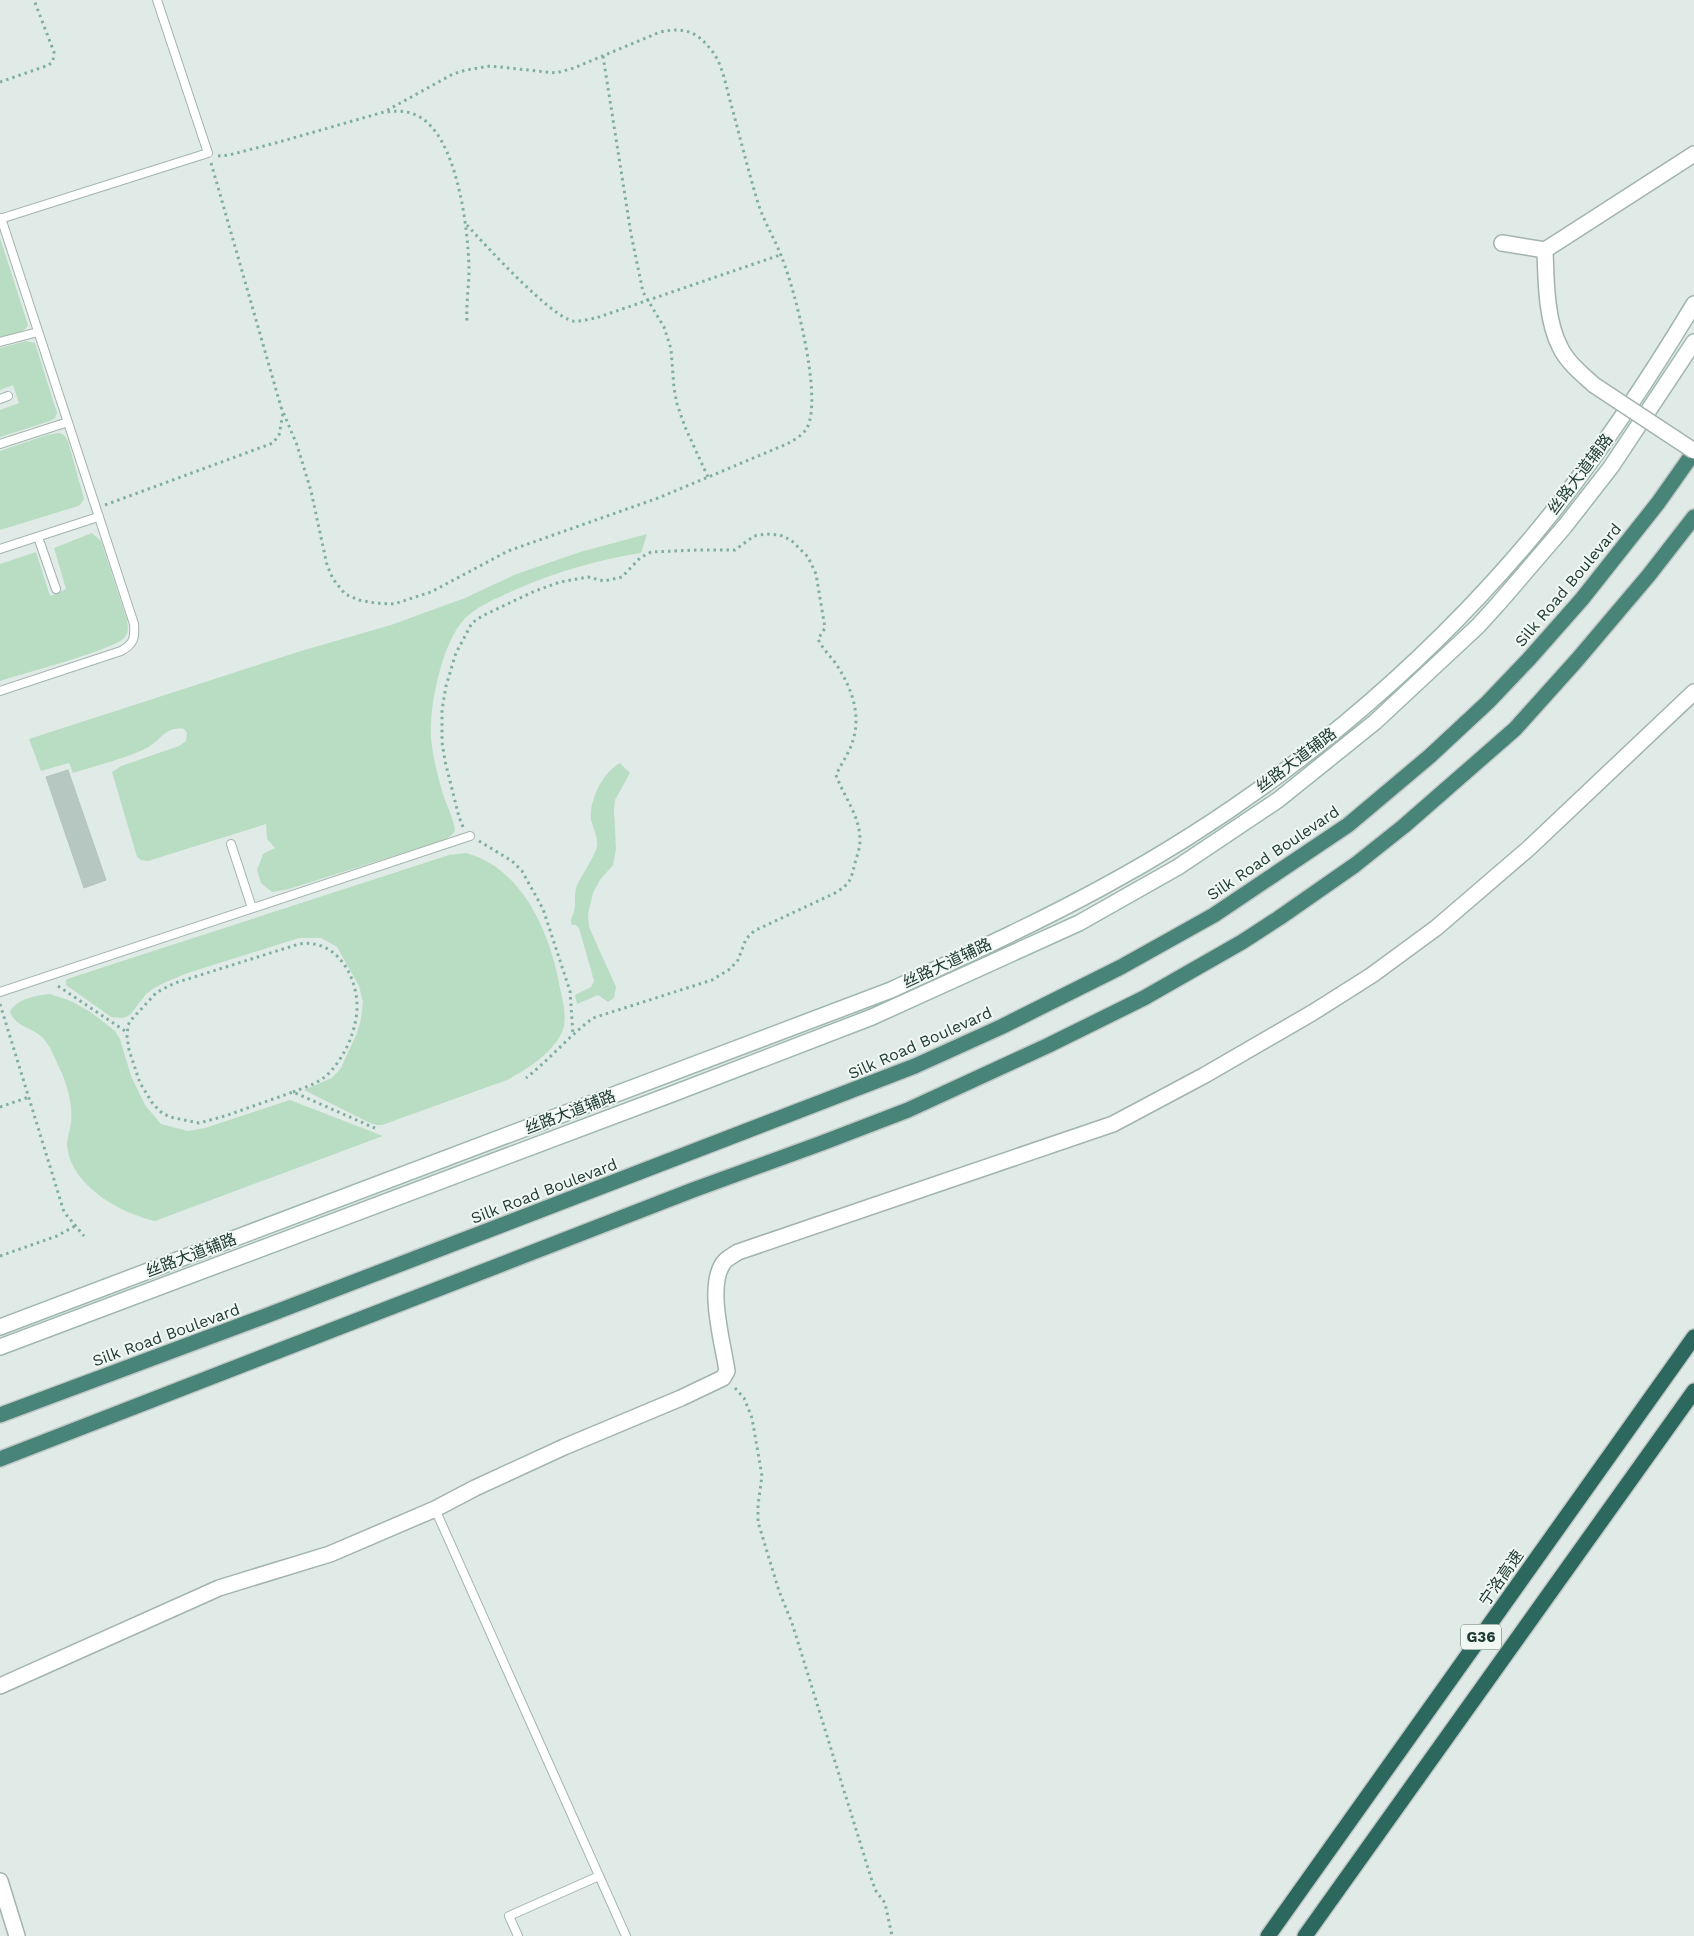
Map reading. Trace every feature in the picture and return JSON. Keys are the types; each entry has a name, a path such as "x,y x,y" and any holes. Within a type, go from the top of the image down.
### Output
{"highway":[{"name":"Silk Road Boulevard","path":"0,1415 272,1314 915,1066 1001,1027 1121,967 1214,916 1348,825 1430,756 1488,702 1582,599 1658,503 1694,451"},
{"path":"0,1459 693,1190 908,1110 1049,1046 1144,998 1242,942 1355,865 1404,826 1515,729 1638,589 1694,517"},
{"name":"宁洛高速","path":"1268,1936 1694,1338"},
{"name":"G36","path":"1304,1936 1694,1391"}],"main road":[{"path":"1502,243 1545,250 1694,154"},
{"path":"1545,250 1548,309 1560,347 1571,362 1594,385 1694,451"},
{"name":"丝路大道辅路","path":"0,1327 891,990 1101,888 1166,850 1269,782 1364,708 1479,596 1540,526 1598,451 1666,352 1694,304"},
{"name":"丝路大道辅路","path":"0,1346 872,1017 1079,923 1178,867 1278,800 1397,703 1472,632 1565,526 1605,475 1694,342"},
{"path":"0,1686 219,1588 330,1554 435,1509 498,1477 723,1378 727,1371 714,1290 721,1266 725,1260 738,1252 1113,1124 1205,1075 1303,1018 1372,975 1436,928 1528,848 1694,692"},
{"path":"0,1881 17,1936"}],"lane":[{"path":"0,691 121,651 132,643 135,637 134,624 0,218 208,152 157,0"},
{"path":"0,342 38,332"},
{"path":"0,444 68,422"},
{"path":"0,549 98,517"},
{"path":"38,536 56,589"},
{"path":"0,992 470,836"},
{"path":"231,844 252,908"},
{"path":"435,1509 626,1936"},
{"path":"518,1936 509,1916 599,1876"}],"path":[{"path":"0,82 42,68 53,61 54,52 34,0"},
{"path":"208,152 282,407 297,445 311,491 327,565 333,580 345,594 359,600 394,604 411,600 431,592 508,551 658,498 787,444 800,436 807,428 811,416 809,371 795,295 759,205 724,76 713,52 700,37 686,30 660,32 574,68 551,74 521,68 490,66 466,70 453,74 384,112"},
{"path":"603,56 630,234 643,292 664,327 671,349 677,404 685,427 708,477"},
{"path":"208,152 221,157 384,112 401,111 416,115 427,122 437,133 454,169 466,224 469,268 467,322"},
{"path":"466,224 493,254 561,316 574,321 596,318 780,254"},
{"path":"96,508 272,442 279,435 283,412 282,407"},
{"path":"526,1078 593,1018 712,980 734,965 738,960 746,939 754,931 835,893 846,887 850,881 860,842 859,829 854,813 836,775 853,741 856,723 855,702 839,667 818,640 825,628 816,574 808,557 791,540 780,535 766,534 754,536 735,550 651,552 640,558 622,577 604,581 588,577 560,582 535,591 482,616 472,623 456,652 446,686 442,710 442,742 459,817 463,827 470,836 512,861 522,871 533,889 550,927 570,991 573,1035"},
{"path":"315,943 324,945 341,960 352,980 357,1008 355,1020 346,1047 336,1065 321,1080 293,1092 225,1116 198,1123 170,1117 152,1104 140,1082 129,1050 128,1025 156,993 176,984 299,944 315,943"},
{"path":"45,977 128,1033"},
{"path":"0,1004 64,1212 84,1236"},
{"path":"293,1092 377,1129"},
{"path":"0,1107 29,1098"},
{"path":"0,1256 57,1236 76,1226"},
{"path":"723,1378 738,1391 749,1407 762,1476 758,1512 760,1530 779,1592 792,1623 872,1882 885,1903 892,1936"}],"green space":[{"path":"0,238 28,325 20,333 0,339"},
{"path":"26,341 35,343 57,413 55,418 50,421 0,437 0,410 19,403 13,385 0,390 0,348"},
{"path":"59,433 64,435 68,441 84,499 80,505 75,507 0,530 0,451 47,435"},
{"path":"92,533 101,541 127,620 128,630 126,636 103,649 0,681 0,564 36,552 50,596 66,589 54,548"},
{"path":"647,534 641,553 578,567 533,583 481,606 460,624 445,654 432,708 431,738 433,753 442,790 455,830 453,834 444,840 289,889 272,892 261,883 257,870 263,854 275,848 267,839 266,824 148,861 137,857 112,772 121,766 179,746 186,741 187,733 184,729 168,732 152,745 138,752 73,773 69,763 41,771 29,739 301,651 391,625 465,598 514,575 580,552"},
{"path":"620,763 630,773 615,800 616,849 613,865 600,880 593,893 588,914 589,927 616,987 614,998 608,1002 598,995 577,1004 575,995 591,987 594,981 579,928 571,923 575,908 575,891 597,846 591,820 592,804 598,787 608,773"},
{"path":"466,853 486,861 503,873 518,888 531,906 550,947 556,968 564,1009 565,1020 563,1030 547,1053 532,1065 507,1080 382,1125 368,1122 304,1090 332,1078 341,1068 357,1033 363,1002 359,986 337,947 321,938 299,938 168,981 146,994 130,1015 123,1018 111,1017 66,985 66,980 70,978 449,855"},
{"path":"50,994 71,1001 92,1013 115,1031 120,1039 131,1076 145,1105 161,1124 188,1131 205,1128 290,1100 383,1136 155,1221 141,1217 99,1195 77,1173 70,1159 67,1145 71,1123 71,1109 69,1094 62,1073 45,1040 16,1021 10,1012 22,1001"}],"building":[{"path":"68,770 106,880 84,888 46,777"}]}
